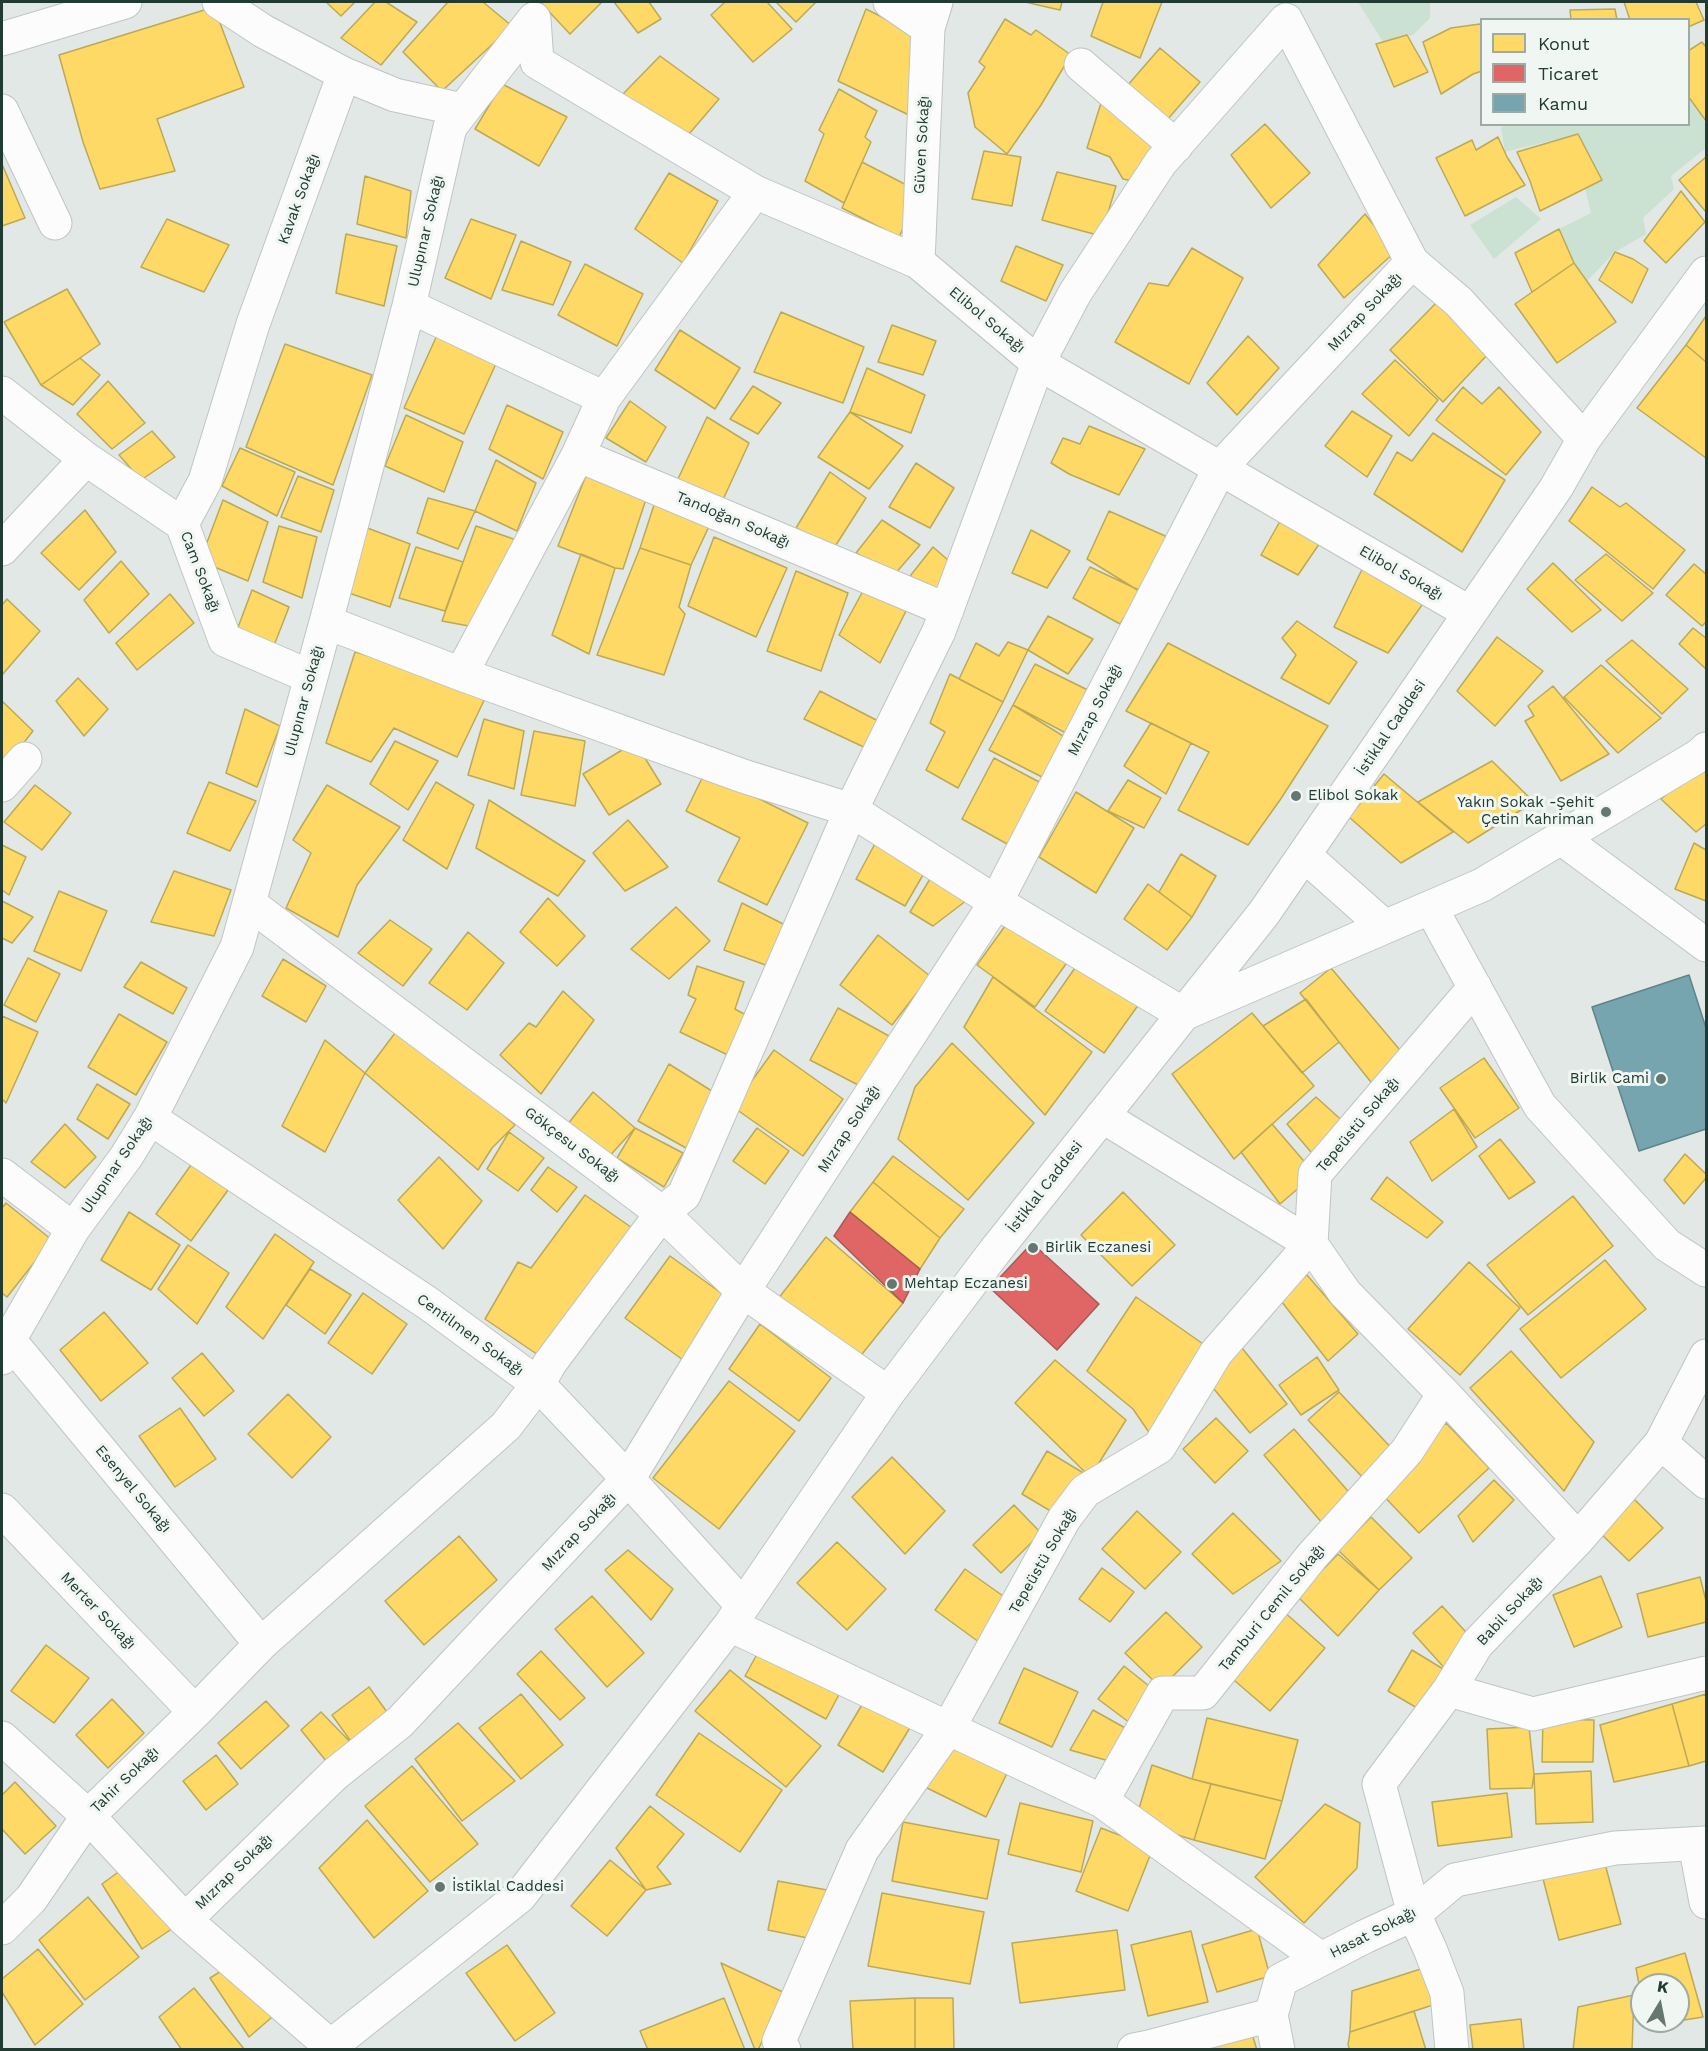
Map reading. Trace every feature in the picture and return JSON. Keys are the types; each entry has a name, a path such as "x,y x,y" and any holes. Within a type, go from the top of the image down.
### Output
{"street":[{"path":"2,39 125,2"},
{"path":"219,2 263,31 344,74 395,95 463,110"},
{"path":"890,2 932,15"},
{"name":"Ulupınar Sokağı","path":"4,1345 73,1229 126,1158 150,1118 237,947 409,306 450,127 526,10"},
{"name":"Elibol Sokağı","path":"526,10 537,62 754,192 918,262 1038,363 1470,613"},
{"path":"1284,11 1412,262 1459,302 1584,439"},
{"name":"Tahir Sokağı","path":"2,1928 31,1899 88,1816 261,1644 507,1426 538,1384 550,1363 662,1213 684,1195 851,810 939,631 1038,363 1075,293 1161,162 1284,11"},
{"name":"Güven Sokağı","path":"918,262 932,15"},
{"path":"1082,65 1176,146"},
{"name":"Kavak Sokağı","path":"182,524 205,481 253,324 344,74"},
{"path":"2,111 55,223"},
{"path":"461,674 578,455 604,398 754,192"},
{"name":"Mızrap Sokağı","path":"185,1920 335,1774 400,1722 628,1479 743,1291 996,902 1220,468 1412,262"},
{"name":"İstiklal Caddesi","path":"330,2048 520,1896 736,1616 888,1393 994,1251 1264,913 1556,488 1584,439 1706,275"},
{"path":"409,306 604,398"},
{"name":"Cam Sokağı","path":"2,393 86,459 182,524 225,639 311,677"},
{"name":"Tandoğan Sokağı","path":"578,455 947,610"},
{"path":"2,549 86,459"},
{"path":"326,622 461,674 743,776 851,810 996,902 1183,1014 1482,885 1704,754"},
{"path":"2,785 25,759"},
{"path":"1561,838 1707,945"},
{"path":"1304,855 1385,927"},
{"name":"Gökçesu Sokağı","path":"250,904 662,1213 743,1291 888,1393"},
{"path":"1431,908 1540,1106 1666,1245 1707,1270"},
{"name":"Tepeüstü Sokağı","path":"784,2049 779,2040 862,1850 948,1729 1064,1519 1085,1491 1159,1447 1216,1353 1311,1244 1315,1174 1475,987"},
{"path":"1102,1116 1311,1244 1345,1293 1444,1394 1578,1539"},
{"name":"Centilmen Sokağı","path":"150,1118 429,1304 538,1384 628,1479 736,1616"},
{"path":"2,1175 73,1229"},
{"name":"Esenyel Sokağı","path":"4,1345 261,1644"},
{"name":"Babil Sokağı","path":"1414,1914 1379,1784 1449,1690 1477,1644 1578,1539 1661,1443 1707,1356"},
{"name":"Tamburi Cemil Sokağı","path":"1102,1801 1163,1693 1203,1693 1312,1556 1407,1451 1444,1394"},
{"path":"1661,1443 1707,1482"},
{"name":"Merter Sokağı","path":"2,1510 195,1712"},
{"path":"736,1616 948,1729 1102,1801 1321,1959"},
{"path":"1449,1690 1533,1714 1707,1672"},
{"path":"2,1738 88,1816 185,1920 330,2048"},
{"path":"1701,1844 1707,1902"},
{"name":"Hasat Sokağı","path":"1271,2014 1281,1980 1414,1914 1455,1880 1615,1848 1701,1844"},
{"path":"1414,1914 1447,1994 1452,2049"},
{"path":"1144,2049 1271,2014 1278,2049"}],"green space":[{"path":"1358,2 1430,2 1430,18 1413,35 1383,42"},
{"path":"1690,96 1692,96 1706,126 1706,148 1671,176 1674,189 1643,218 1646,234 1615,252 1587,281 1570,257 1559,229 1591,213 1585,188 1602,179 1578,134 1505,152 1501,127 1690,126"},
{"path":"1516,197 1541,219 1494,259 1470,225"}],"building: Konut":[{"path":"326,2 355,2 341,16"},
{"path":"375,2 386,2 417,22 381,65 341,38"},
{"path":"448,2 483,2 512,26 442,91 403,52"},
{"path":"540,2 602,2 570,34"},
{"path":"614,2 649,2 661,19 638,33"},
{"path":"725,2 767,2 792,29 753,62 711,15"},
{"path":"776,2 816,2 796,22"},
{"path":"1025,2 1062,2 1060,10"},
{"path":"1103,2 1162,2 1140,58 1091,36"},
{"path":"1624,2 1696,2 1704,20 1690,26 1690,18 1629,18"},
{"path":"214,7 244,87 157,119 175,171 100,189 83,142 59,55"},
{"path":"866,9 914,33 911,116 838,81"},
{"path":"1615,9 1617,18 1571,18 1570,10"},
{"path":"1005,19 1031,35 1036,30 1071,55 1041,105 1007,154 975,127 968,93 985,67 979,62"},
{"path":"1480,24 1480,72 1441,94 1423,42 1451,28"},
{"path":"1407,35 1428,72 1394,87 1376,44"},
{"path":"1702,42 1706,47 1706,121 1690,99 1690,50"},
{"path":"1160,48 1200,82 1167,120 1127,86"},
{"path":"660,56 719,99 683,141 623,94"},
{"path":"502,84 567,117 539,166 475,129"},
{"path":"839,89 877,111 865,137 871,142 844,203 805,181 824,134 819,130"},
{"path":"1101,103 1169,145 1143,183 1123,179 1110,157 1087,148"},
{"path":"1265,124 1310,173 1271,208 1231,155"},
{"path":"1578,134 1602,180 1540,211 1517,152"},
{"path":"1498,137 1507,157 1525,185 1465,216 1436,158 1472,140 1476,150"},
{"path":"984,151 1021,157 1012,206 972,199"},
{"path":"1706,157 1706,212 1679,180"},
{"path":"862,162 920,192 899,237 842,208"},
{"path":"2,164 25,218 2,226"},
{"path":"1057,172 1116,186 1101,236 1042,220"},
{"path":"669,173 718,201 683,263 635,229"},
{"path":"365,176 411,191 406,238 357,224"},
{"path":"1681,191 1705,222 1666,263 1644,241"},
{"path":"1365,214 1395,252 1344,298 1318,265"},
{"path":"167,219 229,245 204,292 141,267"},
{"path":"471,219 516,235 491,299 445,278"},
{"path":"1559,229 1574,263 1532,292 1515,253"},
{"path":"346,234 397,246 384,306 336,293"},
{"path":"521,241 571,262 553,305 502,290"},
{"path":"1016,246 1063,265 1046,301 1001,281"},
{"path":"1192,248 1243,278 1189,384 1115,342 1149,283 1168,286"},
{"path":"1615,252 1633,259 1648,269 1632,303 1599,280"},
{"path":"1574,263 1616,322 1557,363 1515,304"},
{"path":"585,264 643,294 617,346 558,315"},
{"path":"67,289 100,344 41,385 4,322"},
{"path":"1438,301 1489,353 1443,402 1390,350"},
{"path":"781,312 864,347 843,403 754,372"},
{"path":"1706,316 1706,362 1686,345"},
{"path":"443,322 500,355 464,434 404,408"},
{"path":"892,325 936,341 923,375 878,362"},
{"path":"680,330 740,368 715,409 655,370"},
{"path":"1248,336 1279,368 1237,415 1207,383"},
{"path":"285,344 372,375 333,485 246,447"},
{"path":"1686,345 1706,362 1706,458 1637,408"},
{"path":"80,358 100,375 73,405 41,385"},
{"path":"1395,360 1438,400 1409,436 1362,394"},
{"path":"867,368 925,395 911,433 850,412"},
{"path":"108,381 145,423 112,449 77,414"},
{"path":"753,386 781,403 758,434 730,419"},
{"path":"1463,387 1482,404 1499,387 1541,432 1506,475 1436,420"},
{"path":"630,401 666,427 646,462 606,438"},
{"path":"507,405 563,432 543,479 489,449"},
{"path":"1352,411 1392,436 1367,477 1325,446"},
{"path":"850,412 903,446 869,489 818,457"},
{"path":"406,415 463,442 444,492 385,466"},
{"path":"707,417 749,443 721,504 677,481"},
{"path":"1089,426 1145,449 1119,495 1069,474 1051,463 1063,438 1080,444"},
{"path":"152,431 175,457 141,480 119,455"},
{"path":"1433,433 1505,480 1462,552 1374,494 1397,452 1412,461"},
{"path":"240,448 295,472 277,516 222,486"},
{"path":"496,460 536,483 517,531 475,511"},
{"path":"591,463 650,487 623,569 558,546"},
{"path":"916,463 954,488 930,528 889,507"},
{"path":"830,472 866,498 834,548 796,528"},
{"path":"298,476 334,490 321,532 281,517"},
{"path":"1592,487 1620,507 1626,503 1685,550 1653,589 1569,521"},
{"path":"428,498 475,511 458,549 417,533"},
{"path":"223,500 268,522 248,581 200,561"},
{"path":"655,502 711,522 691,565 640,548"},
{"path":"85,510 116,552 79,590 41,553"},
{"path":"1109,511 1181,543 1152,599 1087,559"},
{"path":"1283,516 1324,537 1298,575 1261,555"},
{"path":"882,520 920,545 894,575 856,553"},
{"path":"279,526 317,537 302,598 263,582"},
{"path":"362,526 410,544 390,607 343,591"},
{"path":"476,526 531,545 485,629 442,621"},
{"path":"1031,530 1070,551 1047,588 1012,573"},
{"path":"714,537 787,568 756,637 688,606"},
{"path":"416,547 463,562 445,611 399,598"},
{"path":"933,547 956,567 930,598 907,580"},
{"path":"640,548 691,565 679,607 685,614 664,675 597,655"},
{"path":"581,554 615,568 589,654 552,635"},
{"path":"1606,554 1653,593 1622,621 1575,580"},
{"path":"1369,555 1432,591 1388,653 1334,627"},
{"path":"121,561 149,594 109,633 84,600"},
{"path":"1553,563 1601,610 1572,632 1527,589"},
{"path":"1694,564 1706,574 1706,622 1702,626 1666,595"},
{"path":"1090,567 1141,591 1120,624 1073,598"},
{"path":"796,571 848,593 821,671 767,651"},
{"path":"252,590 289,607 273,648 237,630"},
{"path":"863,591 906,611 880,663 839,635"},
{"path":"170,594 194,623 137,670 116,643"},
{"path":"7,599 40,631 2,675 2,605"},
{"path":"1048,616 1093,639 1068,674 1028,650"},
{"path":"1297,621 1357,662 1329,704 1281,678 1296,655 1282,638"},
{"path":"1693,628 1706,638 1706,669 1679,644"},
{"path":"1497,637 1543,671 1495,726 1457,691"},
{"path":"1632,640 1688,689 1662,714 1606,661"},
{"path":"1008,642 1028,650 1003,702 959,679 976,643 999,656"},
{"path":"1168,643 1328,726 1248,845 1178,810 1209,752 1126,711"},
{"path":"355,652 489,690 457,757 394,728 371,762 326,743"},
{"path":"1035,664 1102,697 1079,740 1013,705"},
{"path":"1601,665 1661,718 1618,753 1564,697"},
{"path":"950,674 1003,702 958,788 926,770 945,732 930,723"},
{"path":"78,678 108,709 84,736 56,701"},
{"path":"1553,686 1609,754 1561,781 1525,721 1534,716 1528,706"},
{"path":"820,691 882,723 868,749 804,719"},
{"path":"2,701 33,731 2,770"},
{"path":"1013,705 1068,739 1044,778 989,750"},
{"path":"245,709 280,726 257,787 226,773"},
{"path":"484,719 524,731 514,789 468,775"},
{"path":"1151,723 1191,743 1166,794 1124,766"},
{"path":"534,731 585,741 575,806 521,795"},
{"path":"395,741 438,761 408,810 370,784"},
{"path":"635,742 661,784 609,815 583,774"},
{"path":"994,758 1041,783 1009,845 962,819"},
{"path":"1492,761 1534,802 1468,843 1418,802"},
{"path":"1699,767 1706,773 1706,824 1696,832 1661,799"},
{"path":"705,772 808,823 767,905 718,881 740,838 686,811"},
{"path":"1384,774 1453,832 1401,863 1349,817"},
{"path":"1128,780 1161,798 1144,828 1108,811"},
{"path":"209,782 256,801 230,851 187,833"},
{"path":"436,782 474,805 447,869 403,840"},
{"path":"35,785 71,813 42,850 4,822"},
{"path":"327,785 400,827 357,885 338,937 286,908 311,853 293,840"},
{"path":"1076,792 1134,828 1096,893 1039,857"},
{"path":"489,800 585,861 558,896 476,848"},
{"path":"628,820 668,867 625,891 593,853"},
{"path":"877,840 927,868 905,906 856,879"},
{"path":"1694,843 1706,850 1706,901 1675,889"},
{"path":"2,845 26,857 9,895 2,890"},
{"path":"1181,854 1216,876 1192,917 1159,892"},
{"path":"174,871 231,890 214,936 151,922"},
{"path":"933,874 971,897 933,926 910,912"},
{"path":"1148,884 1192,917 1167,950 1124,919"},
{"path":"59,891 107,911 81,971 34,951"},
{"path":"548,898 585,936 557,966 520,932"},
{"path":"2,901 33,917 12,943 2,938"},
{"path":"742,903 791,928 774,968 724,950"},
{"path":"676,907 710,941 669,979 631,949"},
{"path":"1013,915 1071,957 1035,1007 977,965"},
{"path":"390,920 432,949 403,986 358,953"},
{"path":"468,932 504,963 467,1010 429,983"},
{"path":"878,935 930,976 892,1025 840,985"},
{"path":"1084,955 1144,997 1104,1053 1045,1011"},
{"path":"28,958 60,974 36,1022 4,1005"},
{"path":"283,959 326,986 306,1022 262,996"},
{"path":"141,962 187,988 173,1014 124,987"},
{"path":"697,966 744,982 735,1009 753,1019 734,1058 680,1032 696,999 688,995"},
{"path":"1331,968 1410,1062 1382,1096 1300,993"},
{"path":"993,977 1092,1052 1045,1115 964,1027"},
{"path":"563,991 594,1020 541,1094 500,1055 529,1023 536,1027"},
{"path":"1306,999 1339,1042 1302,1073 1263,1026"},
{"path":"838,1008 889,1036 862,1087 810,1060"},
{"path":"1252,1013 1314,1086 1234,1159 1172,1074"},
{"path":"119,1014 167,1042 136,1095 88,1067"},
{"path":"2,1016 38,1032 6,1103 2,1099"},
{"path":"398,1029 515,1125 492,1148 478,1170 365,1073"},
{"path":"325,1040 365,1073 325,1152 282,1126"},
{"path":"952,1043 1034,1123 968,1200 898,1139 915,1087"},
{"path":"774,1050 843,1099 803,1156 733,1107"},
{"path":"1484,1058 1519,1108 1475,1138 1440,1088"},
{"path":"669,1064 715,1093 686,1148 638,1121"},
{"path":"97,1084 130,1104 108,1139 77,1119"},
{"path":"593,1092 635,1128 606,1160 564,1129"},
{"path":"1316,1097 1347,1125 1317,1159 1287,1124"},
{"path":"1454,1109 1477,1147 1432,1181 1410,1142"},
{"path":"65,1124 96,1157 65,1188 31,1162"},
{"path":"1272,1124 1315,1174 1280,1204 1241,1152"},
{"path":"635,1128 683,1153 664,1187 617,1158"},
{"path":"757,1128 789,1151 765,1184 733,1161"},
{"path":"509,1132 544,1158 518,1191 487,1169"},
{"path":"1500,1139 1535,1182 1509,1199 1479,1156"},
{"path":"1685,1154 1706,1174 1706,1178 1684,1204 1664,1180"},
{"path":"893,1156 964,1209 940,1238 873,1182"},
{"path":"439,1157 482,1201 443,1249 398,1200"},
{"path":"191,1165 228,1190 191,1241 156,1214"},
{"path":"548,1167 577,1187 557,1212 531,1190"},
{"path":"1387,1177 1443,1222 1427,1238 1371,1199"},
{"path":"873,1182 940,1238 920,1269 850,1212"},
{"path":"1123,1192 1175,1245 1132,1286 1081,1235"},
{"path":"585,1195 645,1237 550,1363 485,1319 518,1262 531,1268"},
{"path":"1573,1196 1613,1246 1528,1315 1487,1265"},
{"path":"6,1203 52,1240 7,1297 2,1293 2,1208"},
{"path":"129,1212 180,1245 151,1290 101,1260"},
{"path":"275,1234 314,1262 263,1339 226,1307"},
{"path":"826,1237 903,1303 854,1364 778,1299"},
{"path":"188,1245 229,1273 197,1324 158,1289"},
{"path":"670,1256 735,1303 690,1365 625,1318"},
{"path":"1605,1260 1646,1309 1561,1378 1520,1329"},
{"path":"1469,1262 1520,1308 1460,1375 1408,1329"},
{"path":"310,1269 351,1295 325,1334 286,1305"},
{"path":"1307,1275 1358,1334 1328,1361 1278,1297"},
{"path":"363,1293 407,1324 372,1374 328,1343"},
{"path":"1136,1297 1216,1353 1159,1447 1133,1409 1087,1371"},
{"path":"104,1312 148,1363 101,1401 60,1350"},
{"path":"760,1324 831,1378 799,1421 729,1369"},
{"path":"1242,1348 1287,1404 1250,1433 1205,1378"},
{"path":"1511,1351 1594,1442 1564,1491 1470,1388"},
{"path":"202,1353 234,1391 204,1416 172,1378"},
{"path":"1317,1357 1339,1390 1301,1415 1279,1385"},
{"path":"1055,1360 1126,1420 1090,1477 1015,1403"},
{"path":"729,1381 795,1431 719,1529 653,1478"},
{"path":"1339,1392 1397,1454 1367,1482 1308,1420"},
{"path":"288,1394 331,1437 292,1478 248,1434"},
{"path":"180,1408 216,1459 175,1487 139,1436"},
{"path":"1216,1418 1248,1451 1215,1483 1183,1449"},
{"path":"1446,1423 1489,1468 1419,1533 1376,1488"},
{"path":"1294,1429 1354,1498 1323,1524 1264,1455"},
{"path":"1047,1451 1090,1477 1064,1519 1022,1494"},
{"path":"892,1457 945,1511 905,1554 852,1497"},
{"path":"1494,1480 1514,1500 1473,1542 1458,1516"},
{"path":"1632,1497 1663,1528 1629,1561 1598,1531"},
{"path":"1014,1505 1041,1533 1001,1573 973,1545"},
{"path":"1137,1511 1181,1552 1145,1589 1102,1549"},
{"path":"1233,1513 1281,1561 1233,1594 1192,1554"},
{"path":"1371,1517 1412,1558 1379,1590 1338,1550"},
{"path":"459,1536 497,1580 424,1645 385,1601"},
{"path":"837,1542 886,1589 847,1630 797,1583"},
{"path":"628,1550 673,1589 651,1620 605,1570"},
{"path":"1338,1554 1379,1590 1338,1636 1297,1596"},
{"path":"1102,1568 1134,1592 1110,1622 1079,1599"},
{"path":"965,1569 1013,1603 983,1645 935,1610"},
{"path":"1601,1576 1622,1627 1574,1647 1553,1595"},
{"path":"1700,1577 1706,1601 1706,1622 1648,1637 1637,1594"},
{"path":"592,1596 644,1653 607,1687 555,1629"},
{"path":"1442,1606 1477,1644 1448,1672 1413,1633"},
{"path":"1283,1611 1325,1648 1270,1711 1228,1675"},
{"path":"1166,1612 1202,1647 1161,1688 1125,1653"},
{"path":"46,1645 89,1678 54,1723 11,1691"},
{"path":"761,1647 842,1689 826,1719 745,1676"},
{"path":"1412,1650 1448,1672 1424,1712 1388,1691"},
{"path":"541,1651 585,1698 560,1720 517,1674"},
{"path":"1124,1666 1159,1694 1134,1726 1098,1699"},
{"path":"1024,1668 1078,1692 1052,1747 999,1723"},
{"path":"730,1670 821,1746 786,1787 695,1711"},
{"path":"369,1687 392,1719 355,1747 332,1715"},
{"path":"521,1694 563,1745 521,1779 479,1728"},
{"path":"1706,1694 1706,1761 1689,1766 1672,1704"},
{"path":"866,1698 911,1726 883,1772 838,1745"},
{"path":"112,1699 144,1733 108,1768 76,1735"},
{"path":"266,1701 289,1726 241,1769 218,1743"},
{"path":"1672,1704 1689,1766 1614,1782 1600,1725"},
{"path":"1093,1710 1127,1729 1109,1761 1070,1750"},
{"path":"321,1712 355,1747 331,1767 301,1730"},
{"path":"1207,1718 1298,1740 1282,1801 1192,1779"},
{"path":"1543,1719 1594,1720 1593,1762 1542,1762"},
{"path":"458,1723 515,1781 462,1821 415,1759"},
{"path":"1529,1727 1534,1774 1532,1788 1490,1789 1487,1729"},
{"path":"699,1733 782,1790 740,1852 656,1795"},
{"path":"949,1739 1009,1769 986,1817 925,1787"},
{"path":"216,1755 238,1784 206,1810 183,1781"},
{"path":"1152,1765 1211,1784 1194,1840 1135,1822"},
{"path":"412,1766 478,1844 430,1882 365,1806"},
{"path":"1591,1771 1593,1822 1536,1824 1534,1774"},
{"path":"15,1782 56,1826 25,1854 2,1829 2,1795"},
{"path":"1211,1784 1282,1801 1265,1859 1194,1840"},
{"path":"1507,1793 1512,1837 1438,1846 1432,1802"},
{"path":"1020,1803 1093,1821 1081,1872 1008,1854"},
{"path":"1325,1804 1360,1823 1357,1868 1304,1923 1255,1877"},
{"path":"650,1806 684,1834 657,1867 671,1884 646,1890 616,1848"},
{"path":"367,1820 428,1891 374,1938 319,1868"},
{"path":"903,1822 999,1840 987,1899 892,1881"},
{"path":"1101,1828 1153,1848 1128,1911 1076,1891"},
{"path":"610,1860 646,1890 607,1936 571,1906"},
{"path":"1604,1860 1621,1924 1559,1940 1542,1875"},
{"path":"132,1862 185,1920 142,1949 102,1884"},
{"path":"778,1881 827,1890 818,1940 768,1930"},
{"path":"882,1893 984,1912 970,1984 868,1966"},
{"path":"88,1897 139,1957 85,2000 39,1940"},
{"path":"1257,1929 1270,1976 1217,1992 1202,1945"},
{"path":"1117,1930 1125,1990 1020,2003 1012,1943"},
{"path":"1191,1931 1208,2002 1148,2016 1131,1945"},
{"path":"507,1945 555,2013 515,2041 466,1973"},
{"path":"38,1949 83,2004 35,2045 2,1992 2,1979"},
{"path":"1685,1953 1703,2017 1690,2019 1690,1973 1637,1973 1636,1968"},
{"path":"234,1963 278,2012 249,2037 210,1978"},
{"path":"721,1963 785,1993 758,2050 755,2050"},
{"path":"1427,1967 1439,2003 1350,2032 1352,1991"},
{"path":"194,1988 245,2050 182,2050 159,2017"},
{"path":"1630,1996 1632,2050 1573,2050 1578,2007"},
{"path":"724,1998 745,2050 648,2050 640,2031"},
{"path":"915,1998 915,2050 853,2050 850,2001"},
{"path":"915,1998 953,1998 954,2050 915,2050"},
{"path":"1414,2011 1426,2050 1350,2050 1348,2045 1350,2032"},
{"path":"1521,2019 1524,2050 1473,2050 1470,2025"},
{"path":"1252,2034 1257,2050 1202,2050"}],"building: Ticaret":[{"path":"850,1212 920,1269 903,1303 834,1236"},
{"path":"1032,1243 1099,1304 1057,1350 990,1288"}],"building: Kamu":[{"name":"Birlik Cami","path":"1689,975 1706,1028 1706,1129 1639,1151 1592,1007"}],"place":[{"name":"Elibol Sokak","path":"1296,796"},
{"name":"Yakın Sokak -Şehit Çetin Kahriman","path":"1606,812"},
{"name":"Birlik Cami","path":"1661,1079"},
{"name":"Birlik Eczanesi","path":"1033,1248"},
{"name":"Mehtap Eczanesi","path":"892,1284"},
{"name":"İstiklal Caddesi","path":"440,1887"}]}
